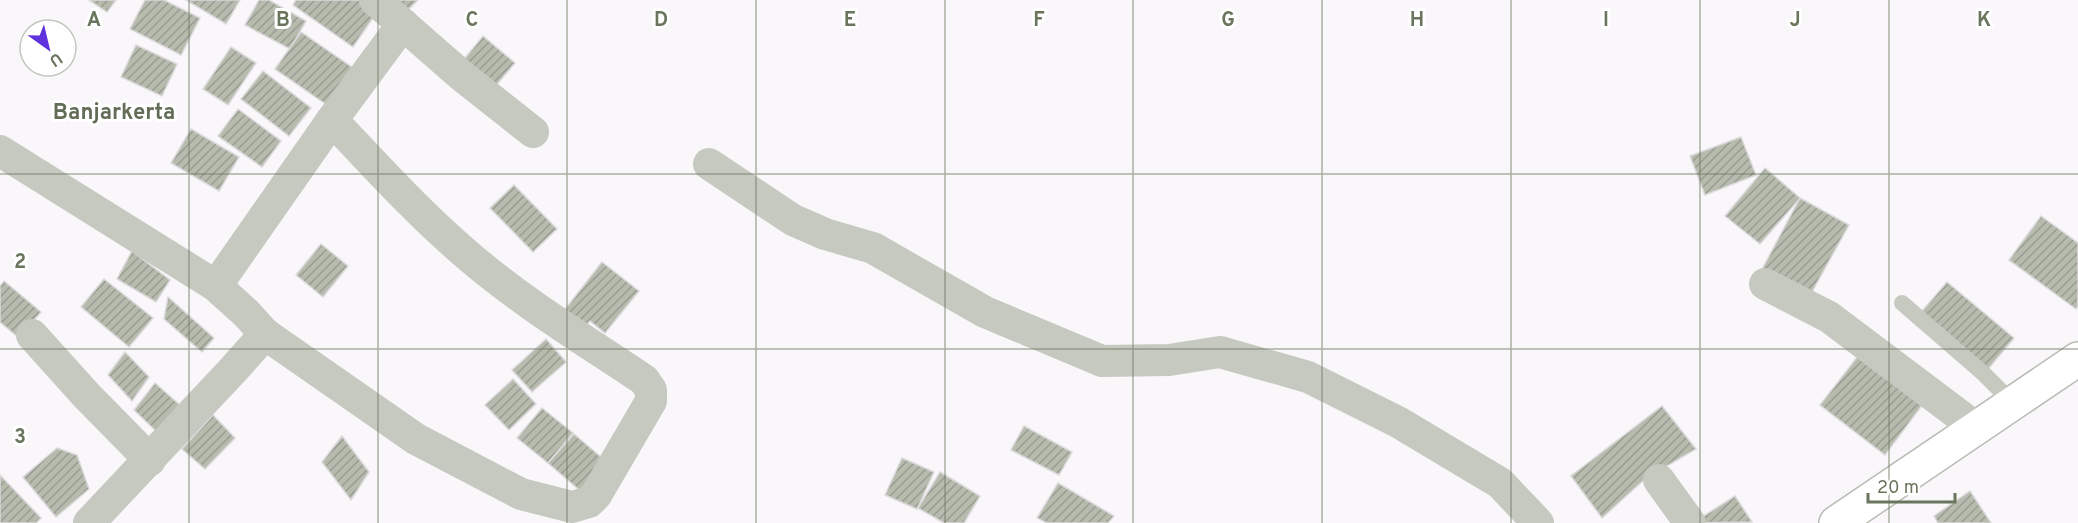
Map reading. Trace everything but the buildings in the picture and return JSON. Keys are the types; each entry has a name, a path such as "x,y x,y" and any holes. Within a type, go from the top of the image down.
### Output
{"main road":[{"path":"1836,523 2078,358"}],"street":[{"path":"375,0 477,89 533,132"},
{"path":"216,286 332,120 403,24"},
{"path":"0,151 216,286 265,334 416,440 521,494 572,507 589,502 596,495 651,401 651,390 644,380 518,295 458,247 332,120"},
{"path":"709,164 793,220 825,234 873,248 985,312 1102,361 1169,360 1220,352 1308,377 1398,422 1500,483 1538,523"},
{"path":"1765,284 1829,317 1975,427"},
{"path":"89,523 265,334"},
{"path":"32,335 87,396 150,460"},
{"path":"1659,480 1690,523"}],"lane":[{"path":"1902,303 1984,374 2013,403"}],"district":[{"name":"Banjarkerta","path":"114,113"}]}
